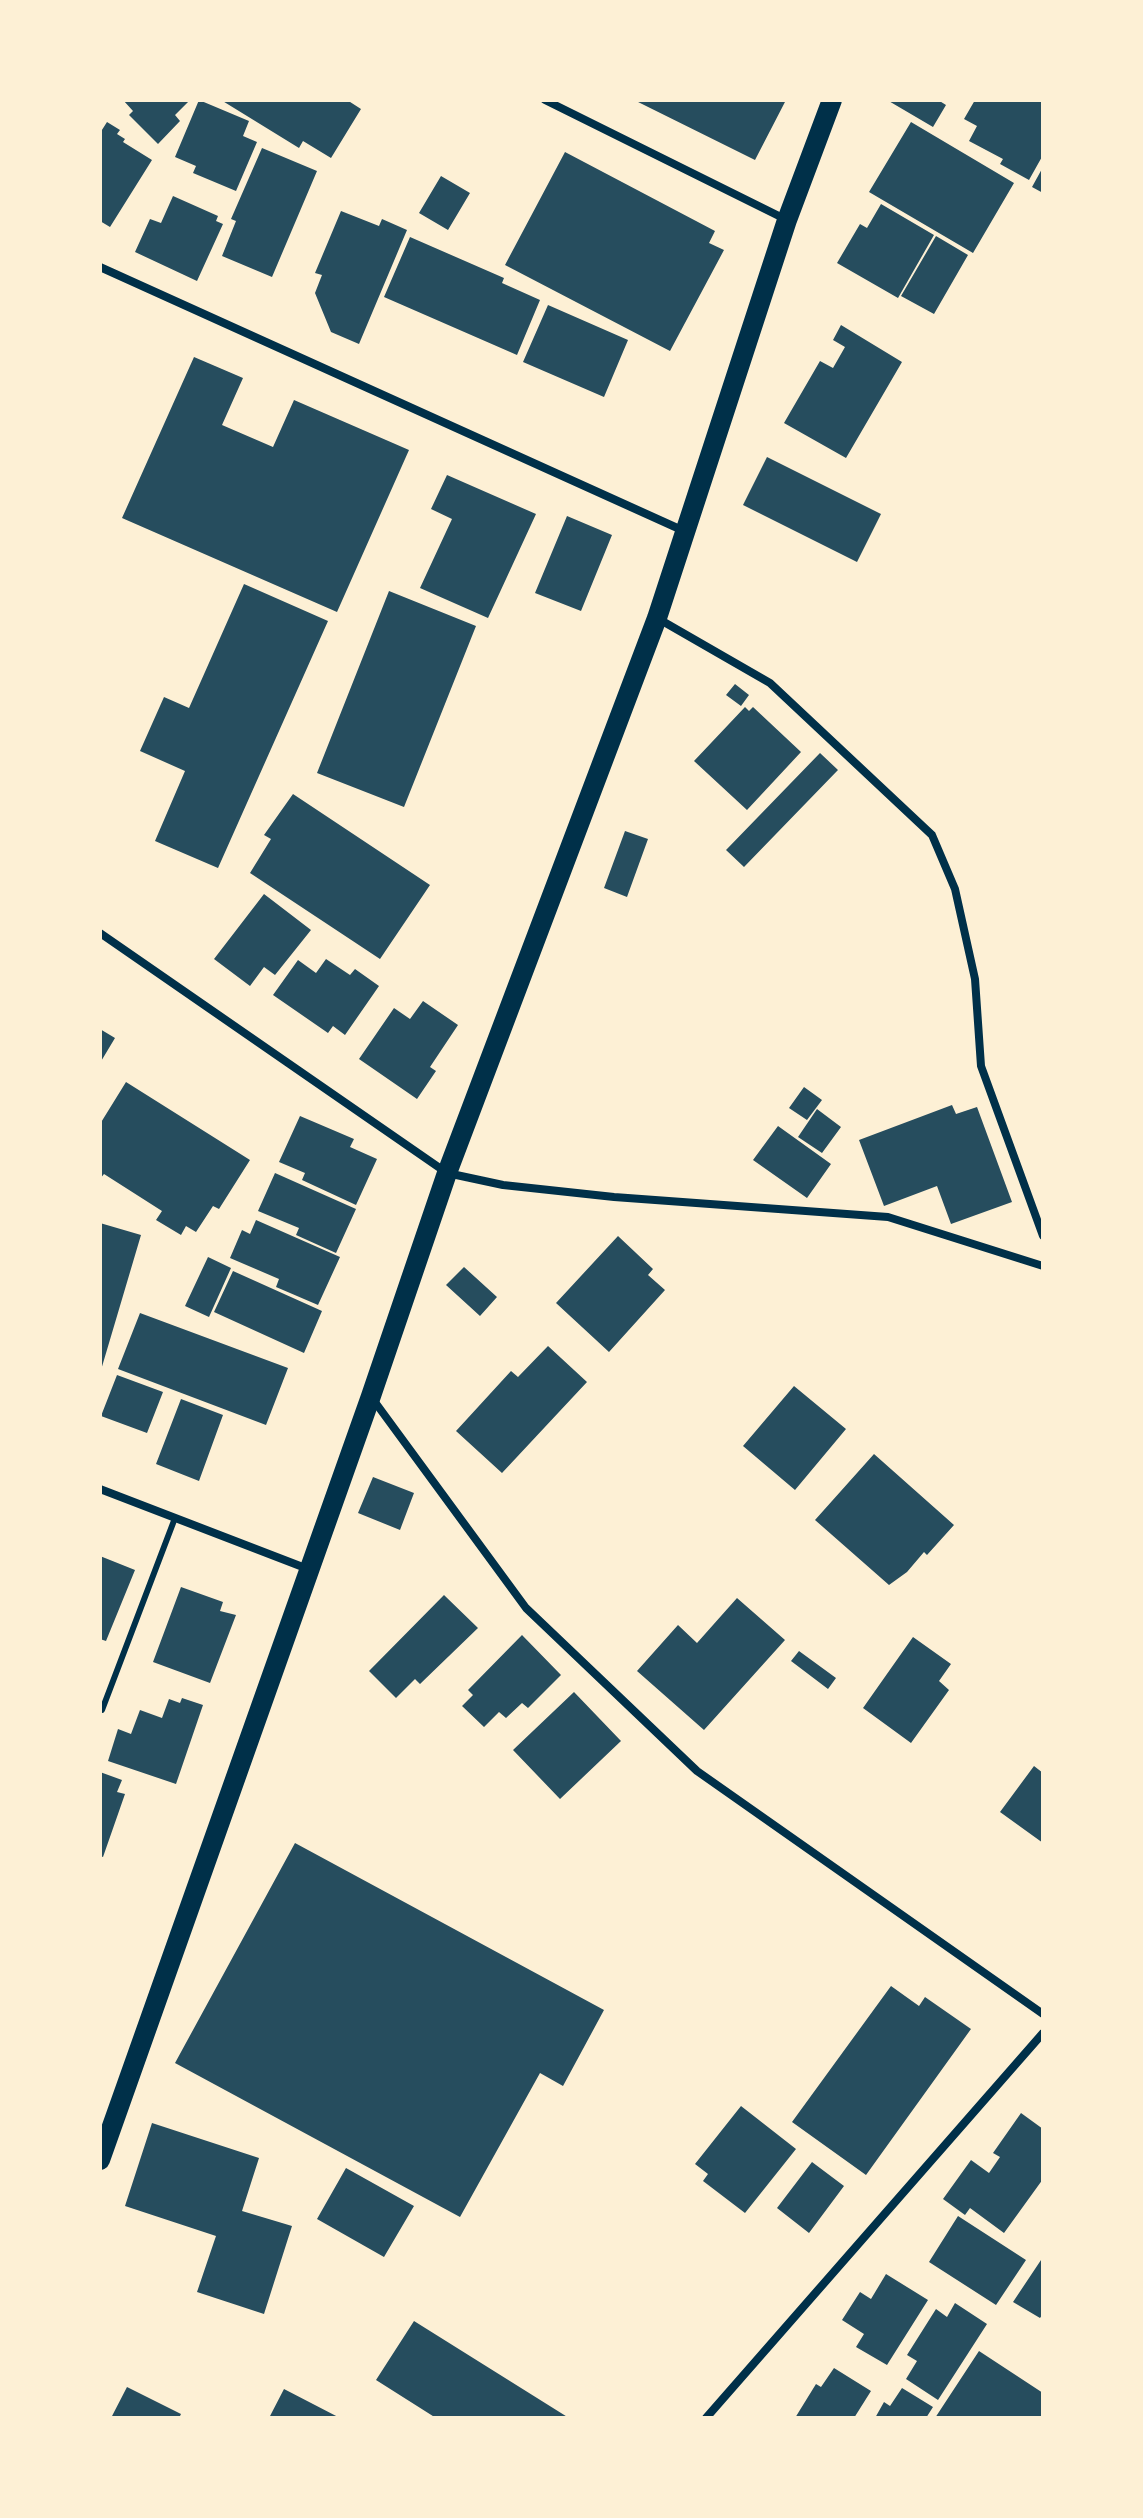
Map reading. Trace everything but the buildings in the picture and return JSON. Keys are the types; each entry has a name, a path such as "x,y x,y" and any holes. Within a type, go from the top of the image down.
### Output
{"main road":[{"path":"100,2160 310,1570 447,1173 657,618 787,220 832,100"}],"street":[{"path":"545,100 787,220"},
{"path":"100,267 685,531"},
{"path":"657,618 770,683 932,835 955,889 975,979 981,1066 1043,1236"},
{"path":"100,933 447,1173 503,1185 614,1197 888,1217 1043,1266"},
{"path":"371,1396 526,1608 697,1771 1043,2014"},
{"path":"100,1489 310,1570"},
{"path":"706,2418 1043,2033"}],"lane":[{"path":"102,1710 175,1518"}]}
